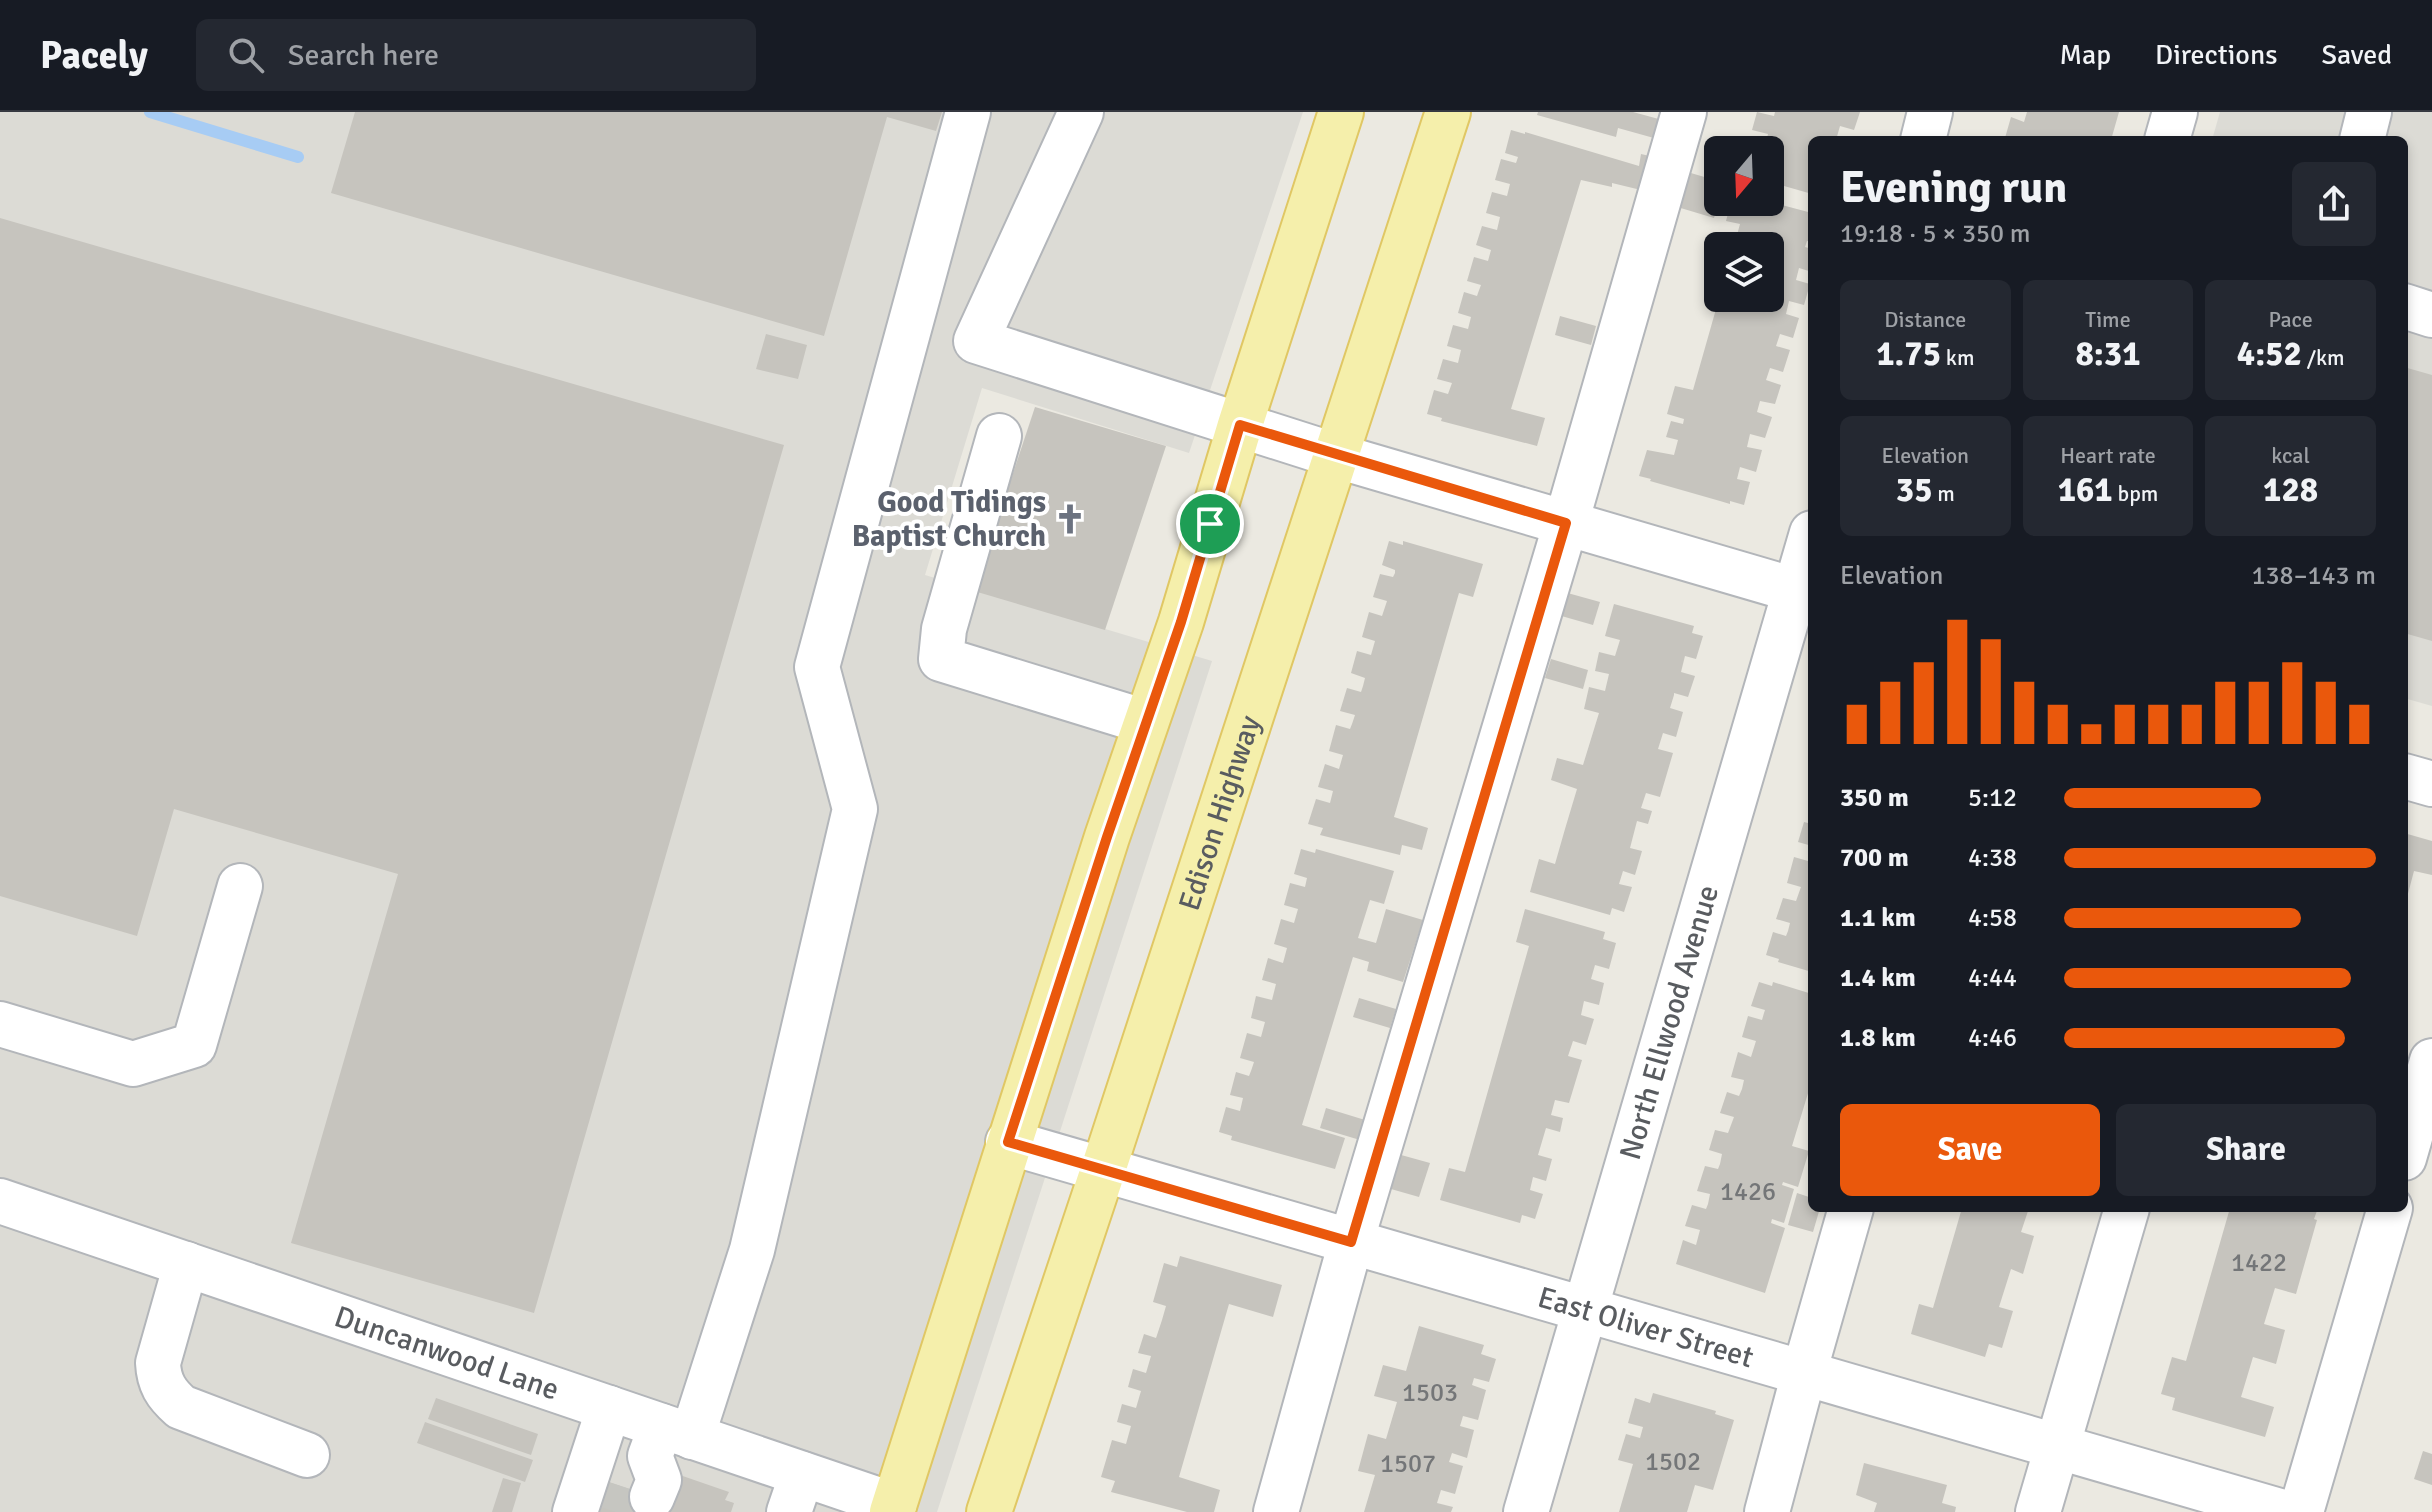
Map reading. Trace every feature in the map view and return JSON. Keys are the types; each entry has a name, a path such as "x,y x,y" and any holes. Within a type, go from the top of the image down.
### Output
{"main road":[{"path":"893,1509 1008,1142 1181,622 1240,425 1341,112"},
{"name":"Edison Highway","path":"989,1512 1448,112"}],"street":[{"path":"656,1460 752,1250 855,809 817,667 968,112"},
{"path":"1081,112 976,341 1337,456 1804,592"},
{"path":"1276,1512 1351,1242 1566,523 1684,112"},
{"path":"1924,136 1930,112"},
{"path":"2168,136 2175,112"},
{"path":"2363,136 2369,112"},
{"path":"2408,307 2432,315"},
{"path":"999,436 944,629 941,659 1146,722"},
{"name":"North Ellwood Avenue","path":"1526,1512 1804,592 1808,562"},
{"path":"2408,777 2432,784"},
{"path":"0,1024 133,1064 194,1045 240,886"},
{"path":"2408,1144 2432,1061"},
{"name":"East Oliver Street","path":"1008,1142 2283,1512"},
{"name":"Duncanwood Lane","path":"0,1201 609,1408 656,1460 795,1493 893,1509"},
{"path":"1767,1512 1850,1212"},
{"path":"2038,1512 2126,1212"},
{"path":"2301,1512 2389,1212"},
{"path":"186,1264 158,1363 159,1379 168,1395 181,1407 307,1455"},
{"path":"575,1512 609,1408"}],"shaded area":[{"path":"0,112 1303,112 1189,453 982,388 925,575 1212,661 937,1512 0,1512"},
{"path":"2220,112 2432,112 2432,706 2408,699 2408,136 2213,136"}],"building":[{"path":"355,112 942,112 936,131 887,117 824,336 331,193"},
{"path":"1538,112 1633,112 1666,121 1661,140 1618,128 1616,137 1537,115"},
{"path":"1757,112 1774,116 1775,112 1860,112 1854,130 1840,126 1837,136 1808,136 1808,193 1784,186 1784,136 1752,130"},
{"path":"2027,112 2119,112 2112,136 2006,136 2011,117 2024,122"},
{"path":"1511,130 1639,166 1641,154 1654,157 1641,190 1581,180 1511,409 1545,418 1537,446 1441,421 1442,418 1427,414 1434,390 1448,394 1452,383 1437,379 1443,359 1458,363 1461,350 1447,346 1453,325 1468,329 1471,317 1458,313 1464,292 1477,296 1481,285 1467,281 1474,257 1488,261 1491,250 1476,245 1482,226 1497,230 1500,217 1486,213 1492,192 1507,196 1510,184 1495,180 1501,159 1516,163 1518,157 1505,153"},
{"path":"1684,171 1704,177 1704,215 1674,206"},
{"path":"1784,205 1808,212 1808,241 1805,247 1808,248 1808,271 1799,268 1796,280 1808,283 1808,291 1804,305 1789,301 1786,314 1799,318 1793,338 1780,334 1776,346 1790,350 1783,372 1770,368 1766,380 1781,385 1775,404 1760,401 1757,412 1772,417 1765,438 1750,434 1747,447 1762,450 1756,472 1740,467 1737,479 1750,482 1744,505 1730,501 1730,504 1639,476 1647,450 1674,455 1678,440 1666,437 1671,421 1683,424 1684,419 1667,414 1675,386 1693,390 1715,312 1784,312 1784,232 1738,232 1740,224 1726,221 1727,216 1784,216"},
{"path":"0,218 784,445 534,1313 291,1243 398,874 174,809 137,936 0,896"},
{"path":"1560,316 1596,326 1591,345 1555,335"},
{"path":"766,334 807,345 798,379 756,369"},
{"path":"2408,368 2432,375 2432,641 2408,634"},
{"name":"Good Tidings Baptist Church","path":"1035,407 1166,446 1105,630 974,591"},
{"path":"1389,541 1403,545 1403,541 1483,564 1473,597 1459,593 1394,817 1428,828 1422,850 1402,845 1400,855 1320,835 1323,828 1308,824 1316,799 1330,803 1333,791 1318,787 1325,764 1339,769 1343,755 1329,751 1336,725 1350,729 1355,715 1340,711 1347,688 1361,692 1363,686 1365,678 1351,673 1357,651 1371,655 1375,641 1362,637 1369,612 1382,616 1387,601 1373,597 1380,574 1393,577 1395,573 1395,570 1382,565"},
{"path":"1564,592 1600,602 1593,625 1558,615"},
{"path":"1614,604 1694,626 1692,633 1703,636 1696,659 1685,656 1681,672 1695,676 1688,697 1674,693 1670,708 1683,712 1676,737 1663,733 1658,749 1673,753 1660,797 1646,793 1641,808 1652,811 1648,824 1637,821 1630,848 1642,851 1635,875 1623,871 1619,884 1632,887 1624,912 1612,908 1610,915 1530,892 1539,859 1555,864 1577,789 1551,780 1557,758 1583,765 1599,713 1584,709 1589,687 1605,691 1609,674 1595,671 1599,652 1615,656 1620,640 1605,636"},
{"path":"1551,659 1588,670 1583,689 1545,678"},
{"path":"1804,822 1808,823 1808,845 1798,842"},
{"path":"2408,834 2432,841 2432,875 2414,871 2408,894"},
{"path":"1301,849 1315,853 1316,849 1394,871 1384,904 1370,900 1358,938 1376,943 1386,909 1423,920 1403,982 1367,971 1369,962 1353,957 1302,1125 1345,1138 1335,1169 1231,1140 1232,1136 1219,1132 1226,1107 1240,1111 1243,1098 1230,1095 1236,1072 1249,1076 1254,1062 1240,1058 1247,1033 1261,1037 1265,1022 1251,1018 1256,996 1272,1000 1276,984 1262,980 1268,958 1283,963 1287,948 1274,944 1281,919 1294,923 1298,909 1284,905 1290,883 1305,887 1307,878 1294,874"},
{"path":"1794,857 1808,861 1808,971 1766,955 1773,932 1786,936 1788,931 1790,923 1776,919 1783,898 1796,901 1801,887 1787,883"},
{"path":"1525,909 1605,932 1603,939 1616,943 1609,969 1595,965 1591,979 1604,983 1599,1005 1584,1001 1581,1015 1594,1019 1586,1045 1573,1041 1568,1056 1582,1060 1569,1103 1555,1100 1551,1115 1563,1118 1560,1132 1546,1128 1538,1155 1552,1159 1546,1181 1533,1177 1530,1190 1543,1194 1535,1219 1522,1215 1520,1223 1440,1200 1449,1168 1465,1172 1529,946 1516,942"},
{"path":"1759,982 1772,986 1773,982 1808,993 1808,1093 1792,1146 1808,1151 1808,1154 1798,1187 1783,1182 1782,1185 1794,1189 1784,1223 1772,1219 1771,1223 1785,1228 1765,1293 1676,1264 1683,1240 1696,1245 1700,1230 1685,1226 1692,1205 1706,1209 1708,1204 1710,1194 1697,1191 1705,1166 1718,1169 1720,1164 1722,1154 1709,1150 1715,1130 1728,1133 1734,1117 1720,1113 1727,1092 1739,1096 1742,1089 1744,1080 1731,1077 1738,1052 1751,1057 1756,1041 1742,1037 1748,1016 1762,1020 1765,1010 1751,1006"},
{"path":"1359,998 1396,1009 1390,1028 1353,1017"},
{"path":"1326,1108 1365,1120 1360,1140 1320,1128"},
{"path":"1394,1153 1430,1163 1419,1197 1384,1187"},
{"path":"1797,1193 1808,1197 1808,1212 1819,1212 1813,1232 1788,1225"},
{"path":"1961,1212 2028,1212 2021,1232 2034,1236 2023,1274 2011,1269 1999,1307 2013,1311 2002,1348 1989,1344 1985,1357 1911,1334 1919,1304 1933,1308"},
{"path":"2229,1212 2317,1212 2296,1294 2275,1288 2264,1324 2285,1330 2276,1364 2253,1357 2241,1397 2274,1407 2265,1437 2172,1410 2175,1398 2161,1394 2172,1357 2186,1361"},
{"path":"1180,1256 1282,1285 1273,1317 1229,1304 1179,1477 1220,1490 1214,1512 1187,1512 1111,1492 1115,1481 1101,1477 1112,1440 1126,1444 1131,1426 1117,1422 1122,1404 1136,1408 1141,1391 1128,1387 1133,1369 1146,1373 1151,1356 1138,1353 1144,1334 1156,1338 1162,1320 1166,1306 1153,1302 1164,1263 1177,1267"},
{"path":"1419,1326 1484,1345 1481,1354 1496,1359 1489,1382 1474,1378 1472,1385 1486,1390 1478,1420 1463,1416 1460,1426 1474,1430 1467,1458 1452,1453 1449,1462 1463,1466 1455,1494 1441,1490 1437,1503 1453,1507 1451,1512 1364,1512 1375,1475 1358,1471 1368,1434 1386,1439 1397,1402 1374,1396 1383,1365 1406,1371"},
{"path":"1653,1393 1716,1411 1715,1414 1734,1420 1713,1490 1695,1485 1687,1512 1619,1512 1633,1464 1618,1460 1626,1434 1640,1438 1643,1427 1628,1423 1635,1398 1650,1403"},
{"path":"436,1398 538,1434 531,1455 428,1419"},
{"path":"425,1422 533,1460 525,1482 417,1443"},
{"path":"2423,1451 2432,1454 2432,1485 2414,1479"},
{"path":"1864,1463 1947,1485 1942,1503 1956,1507 1955,1512 1874,1512 1877,1503 1856,1495"},
{"path":"674,1473 729,1492 725,1500 734,1503 731,1512 600,1512 609,1482 664,1501"},
{"path":"503,1478 521,1483 512,1512 492,1512"}],"waterway":[{"path":"150,112 298,157"}],"tunnel":[{"path":"616,1512 624,1487"}],"place":[{"name":"Good Tidings Baptist Church","path":"1070,519"}],"route":[{"path":"1240,425 1566,523 1351,1242 1008,1142 1181,622 1210,524 1240,425"}]}
